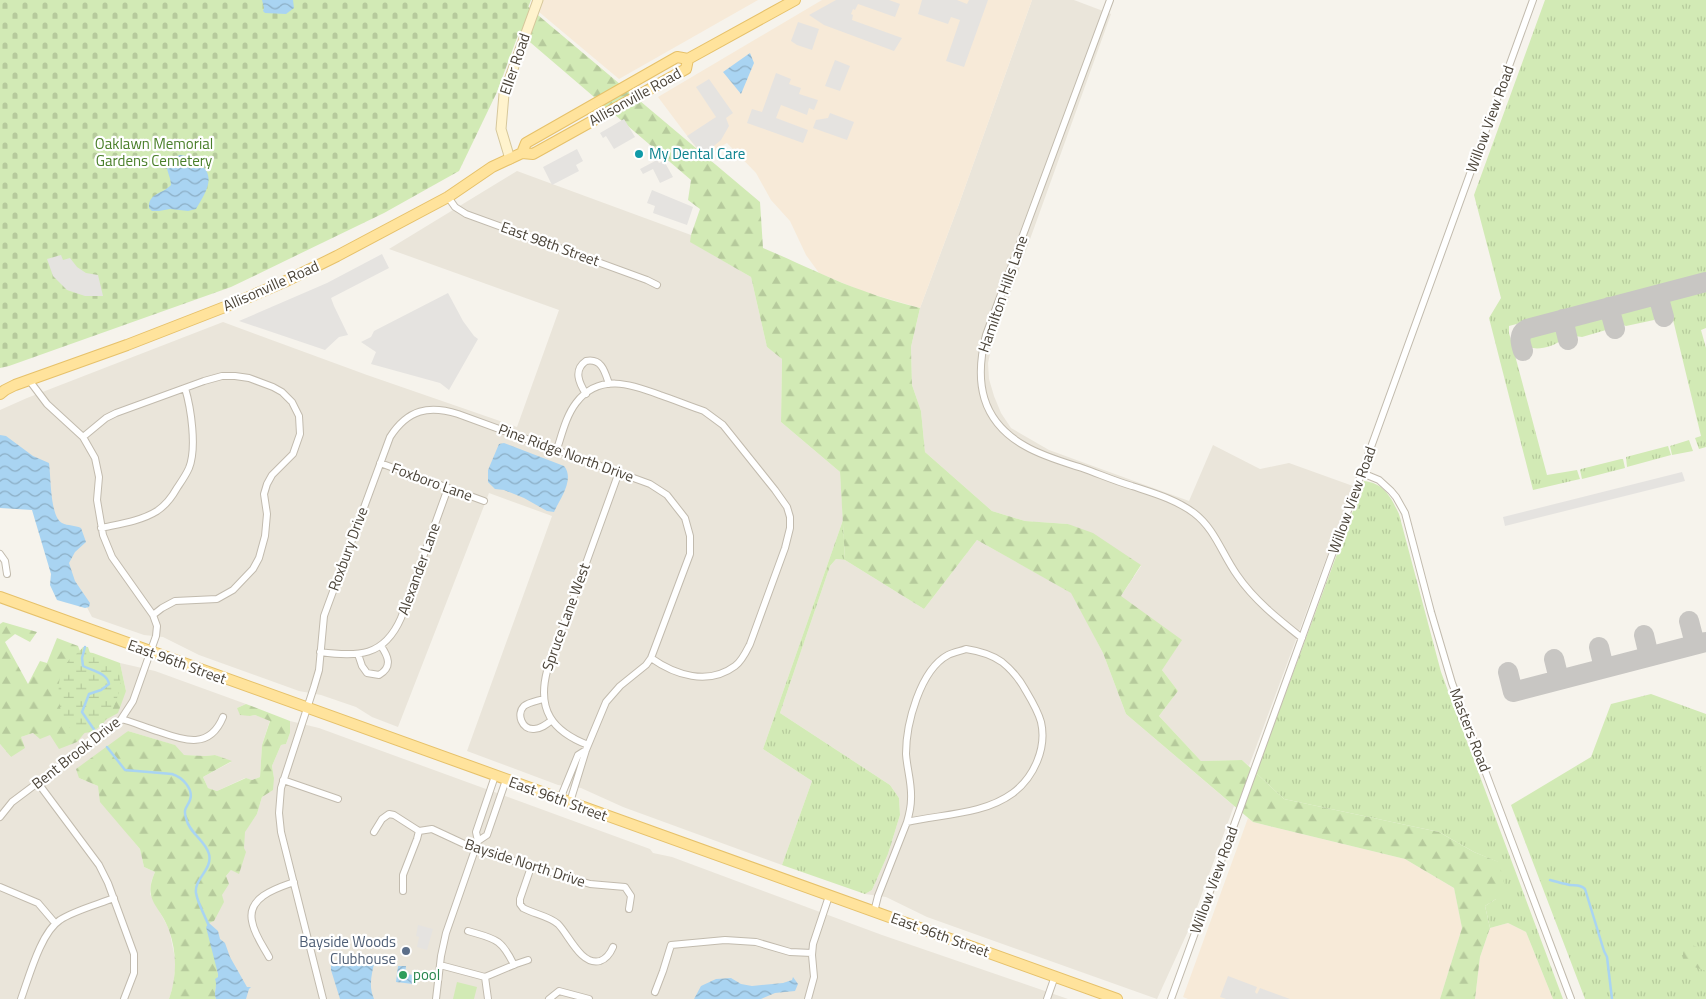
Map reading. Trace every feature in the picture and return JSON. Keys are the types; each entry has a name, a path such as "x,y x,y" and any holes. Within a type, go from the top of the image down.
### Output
{"main road":[{"name":"Allisonville Road","path":"2,391 235,303 337,256 448,197 492,167 522,153 526,143 637,80 677,58 688,59 796,0"},
{"name":"East 96th Street","path":"0,597 1117,999"}],"street":[{"name":"Eller Road","path":"510,159 501,129 504,94 538,0"},
{"name":"Hamilton Hills Lane","path":"1110,0 986,336 980,356 984,399 990,413 1002,429 1027,447 1064,462 1158,494 1176,502 1195,514 1207,524 1236,574 1255,598 1277,619 1302,638"},
{"name":"Willow View Road","path":"1171,999 1533,0"},
{"name":"East 98th Street","path":"448,197 455,207 466,214 658,285"},
{"path":"586,394 578,376 580,368 586,362 595,361 602,366 609,384"},
{"path":"29,380 48,404 83,437 95,458 99,477 97,500 106,546 153,615 175,601 217,599 233,590 246,578 259,558 266,530 267,514 264,494 267,484 272,475 293,454 300,434 298,416 292,402 282,392 248,378 222,376 116,413 106,418 83,437"},
{"path":"557,449 569,416 576,404 586,394 594,388 609,384 628,384 704,411 723,425 775,490 787,507 790,517 790,528 785,548 750,644 735,666 720,674 708,677 695,677 679,673 651,658 620,686 606,702 565,800"},
{"path":"101,528 156,512 173,495 190,468 192,456 191,415 185,388"},
{"name":"Pine Ridge North Drive","path":"425,410 443,409 458,414 650,484 667,495 685,518 689,527 690,554 651,658"},
{"name":"Roxbury Drive","path":"322,999 281,832 279,799 283,780 308,709 318,670 324,616 380,463 390,437 396,428 414,413 425,410"},
{"name":"Foxboro Lane","path":"380,463 484,500"},
{"name":"Spruce Lane West","path":"587,747 557,727 543,699 542,691 546,671 619,472"},
{"name":"Masters Road","path":"1362,474 1372,476 1385,485 1396,497 1405,513 1430,612 1452,683 1571,999"},
{"name":"Alexander Lane","path":"381,646 393,634 401,618 448,488"},
{"path":"0,554 5,561 7,574"},
{"name":"Bent Brook Drive","path":"0,817 8,806 115,726 122,718 133,701 157,633 156,621 153,615"},
{"path":"320,652 358,654 372,651 381,646 389,662 386,670 379,675 367,673 362,666 358,654"},
{"path":"874,912 878,896 907,822 912,798 907,759 908,731 919,694 932,670 949,655 966,649 991,655 1002,662 1019,679 1036,710 1040,721 1042,739 1041,748 1034,766 1023,784 995,804 983,808 907,822"},
{"path":"543,699 531,702 524,707 521,711 521,720 526,727 534,730 552,720"},
{"path":"122,718 185,740 196,740 207,736 218,726 223,717"},
{"path":"565,800 578,755 587,747"},
{"path":"436,999 448,925 478,841 476,832 495,776"},
{"path":"283,780 338,799"},
{"path":"478,841 487,835 506,780"},
{"path":"38,783 104,874 114,898 135,958 133,977 124,999"},
{"name":"Bayside North Drive","path":"374,832 382,819 389,814 394,815 419,831 432,829 475,849 532,867 590,884 626,887 630,893 630,909"},
{"path":"403,891 403,875 419,831"},
{"path":"532,867 520,899 520,904 523,908 558,924 577,950 592,961 605,959 613,948"},
{"path":"269,957 253,926 252,912 258,901 266,894 294,882"},
{"path":"0,887 38,903 55,923"},
{"path":"808,999 814,977 812,953 814,941 829,896"},
{"path":"20,999 45,937 55,923 66,916 114,898"},
{"path":"468,931 497,940 502,944 514,965"},
{"path":"655,992 671,945 733,941 756,942 797,953 812,953"},
{"path":"440,965 485,977 528,960"},
{"path":"1047,999 1055,976"},
{"path":"485,977 488,999"},
{"path":"549,999 559,991 589,998"}],"shaded area":[{"path":"543,0 758,0 619,79 539,12"},
{"path":"822,0 1032,0 920,308 864,292 819,273 806,255 790,221 771,200 756,173 727,143 703,157 658,97"},
{"path":"836,0 889,0 900,4 895,17 858,4 851,14 853,15 852,20 902,38 894,51 824,25 809,15"},
{"path":"922,0 957,0 967,4 969,0 988,0 964,67 946,61 960,20 951,17 948,24 918,14"},
{"path":"1032,0 1074,0 1111,14 992,345 988,363 989,379 1001,413 1011,428 1049,450 1189,501 1213,445 1260,469 1289,463 1353,486 1249,766 1242,760 1201,761 1159,716 1178,691 1162,670 1121,596 1141,566 1068,524 1025,521 992,511 925,452 921,411 912,385 911,347 920,308"},
{"path":"798,22 819,29 812,50 791,41"},
{"path":"835,60 850,66 840,91 825,86"},
{"path":"776,73 791,79 789,84 801,88 799,94 818,100 814,110 809,108 807,115 781,105 776,118 808,130 803,143 747,123 752,109 762,112"},
{"path":"709,79 733,113 726,118 729,126 721,140 703,155 687,136 716,117 696,87"},
{"path":"830,113 854,122 847,140 813,128 816,120 828,118"},
{"path":"624,119 635,137 614,149 606,136 603,138 600,133"},
{"path":"577,149 583,161 576,165 579,171 552,185 543,167"},
{"path":"657,160 659,163 664,161 673,177 660,183 653,169 643,174 640,169"},
{"path":"517,171 691,235 691,242 751,277 767,347 782,359 781,422 840,472 843,520 763,749 812,781 782,865 623,807 581,788 558,785 467,751 552,516 489,493 398,727 372,717 356,707 321,695 299,691 199,655 163,637 144,635 92,617 0,443 0,410 223,322 517,427 559,310 389,249"},
{"path":"652,190 693,207 687,225 653,213 655,206 647,203"},
{"path":"382,254 389,268 331,298 348,335 339,337 325,350 239,321 327,283"},
{"path":"61,255 63,260 70,258 77,267 86,273 98,275 103,296 85,296 67,290 53,276 47,259"},
{"path":"448,293 463,321 478,339 449,390 440,383 371,364 376,352 361,342 371,337 374,331"},
{"path":"1682,472 1685,481 1505,526 1503,517"},
{"path":"977,540 1072,593 1103,653 1126,714 1234,806 1189,929 1157,999 927,917 886,897 865,894 872,890 888,854 900,815 899,798 890,785 780,713 830,566 836,559 845,560 924,609"},
{"path":"120,663 155,671 246,704 237,708 250,716 255,715 270,720 262,745 260,777 252,780 245,778 217,791 208,788 203,777 231,762 215,755 183,755 174,745 128,731 79,778 98,786 130,837 140,849 144,867 155,872 151,882 150,894 169,929 176,963 169,999 0,999 0,744 11,757 21,737 33,733 50,735 87,730 126,691"},
{"path":"290,721 319,728 650,849 653,853 672,857 882,935 1068,999 216,999 207,924 222,895 226,876 244,848 244,832 257,814 262,797 274,778 272,766 281,745 286,744 290,733"},
{"path":"1248,818 1253,822 1405,859 1454,888 1462,928 1440,999 1188,999 1183,997"},
{"path":"1508,923 1526,932 1553,999 1475,999 1480,957 1490,928"},
{"path":"418,925 433,929 427,950 417,947 419,937 416,936"},
{"path":"1228,976 1257,987 1255,992 1257,994 1260,988 1290,999 1226,999 1220,997"}],"green space":[{"name":"Oaklawn Memorial Gardens Cemetery","path":"0,0 531,0 497,92 459,171 384,213 231,287 0,368"},
{"path":"1545,0 1706,0 1706,275 1509,326 1509,333 1547,475 1577,470 1580,479 1533,490 1489,318 1501,298 1474,195"},
{"path":"526,5 760,202 763,248 851,286 920,308 911,347 912,385 921,411 925,452 992,511 1025,521 1068,524 1093,533 1141,565 1121,596 1182,640 1162,670 1178,691 1159,716 1201,761 1242,760 1284,799 1439,832 1474,852 1499,862 1505,887 1496,899 1485,906 1490,928 1480,957 1475,999 1440,999 1462,928 1454,888 1405,859 1253,822 1126,714 1103,653 1071,593 977,540 924,609 845,560 840,472 781,422 782,359 767,347 751,277 690,242 700,209 688,200 691,180 517,31"},
{"path":"1706,290 1706,328 1701,330 1706,348 1706,447 1699,449 1695,438 1701,436 1669,303 1672,298"},
{"path":"1650,305 1653,306 1654,320 1626,326 1621,324 1619,318 1621,312"},
{"path":"1599,317 1605,320 1606,330 1582,337 1575,336 1573,328 1575,324"},
{"path":"1553,329 1559,331 1561,340 1550,346 1541,348 1530,347 1528,341 1531,335"},
{"path":"1689,440 1693,451 1672,455 1670,446"},
{"path":"1668,446 1671,455 1627,467 1626,457"},
{"path":"1623,459 1625,468 1582,479 1581,469"},
{"path":"1364,481 1371,482 1382,488 1390,497 1399,514 1441,672 1563,999 1553,999 1526,932 1508,923 1490,928 1485,906 1496,899 1498,862 1474,852 1439,832 1284,799 1256,773"},
{"path":"843,520 845,560 836,559 830,566 780,713 890,785 899,798 900,815 888,854 872,890 865,894 782,865 812,781 763,749"},
{"path":"3,622 37,632 30,642 15,634 5,642 28,684 40,661 47,663 57,638 78,646 80,651 93,653 120,663 126,691 118,713 87,730 77,742 59,749 50,735 40,739 33,733 21,737 25,748 11,757 0,744 0,624"},
{"path":"83,647 88,647 90,653 119,669 120,681 119,693 107,718 101,725 87,733 71,729 62,721 59,697 59,682 64,667"},
{"path":"1651,694 1706,714 1706,999 1585,999 1511,805 1591,757 1611,704"},
{"path":"246,704 290,721 290,733 286,744 281,745 272,766 273,790 262,797 257,814 245,832 244,848 246,852 239,874 231,870 226,876 229,884 222,895 224,902 214,921 207,924 217,969 216,999 169,999 174,982 175,956 169,930 151,897 150,890 155,872 144,867 140,849 100,802 98,786 79,778 76,769 128,731 175,745 184,755 215,755 232,761 203,777 208,788 217,791 246,778 252,780 260,777 262,745 270,721 255,715 240,715 237,708"},
{"path":"1706,756 1706,798 1696,778"},
{"path":"1683,942 1706,950 1706,971 1683,963"},
{"path":"457,982 477,987 474,999 453,999"}],"water":[{"path":"262,0 293,0 294,8 286,14 265,13"},
{"path":"750,53 754,63 741,94 723,72"},
{"path":"179,155 186,156 197,162 207,172 209,178 206,190 196,209 188,211 170,209 152,211 149,208 151,199 171,185 167,164"},
{"path":"0,435 6,436 33,456 49,463 55,513 62,523 81,528 86,542 75,552 69,563 75,581 90,603 89,607 85,608 57,600 50,585 51,574 32,510 0,508"},
{"path":"504,443 564,466 567,471 567,483 554,512 547,511 524,498 504,490 495,489 488,482 488,470 499,444"},
{"path":"209,923 218,931 220,939 225,943 230,957 247,987 251,987 246,999 216,999 215,979 218,977 218,974 206,927"},
{"path":"358,958 375,959 371,984 374,999 340,999 331,965 338,961"},
{"name":"pool","path":"398,966 406,966 405,974 414,975 413,984 396,982"},
{"path":"793,977 798,984 795,991 775,993 761,999 694,999 701,986 716,979 731,978 741,984 752,986 783,983 792,980"}],"waterway":[{"path":"85,647 82,658 83,666 106,677 109,684 101,690 89,694 82,712 95,731"},
{"path":"107,747 125,770 172,774 180,778 189,788 191,796 185,810 185,815 190,828 207,849 210,859 196,888 200,906 209,926"},
{"path":"1550,880 1580,886 1585,889 1607,957 1612,999"}],"taxiway":[{"path":"1523,351 1521,336 1527,329 1706,282"},
{"path":"1658,295 1664,317"},
{"path":"1609,307 1615,329"},
{"path":"1563,319 1568,340"},
{"path":"1689,621 1695,644"},
{"path":"1644,635 1649,656"},
{"path":"1508,672 1513,692 1706,642"},
{"path":"1599,647 1604,668"},
{"path":"1554,659 1559,679"}],"place":[{"name":"My Dental Care","path":"639,154"},
{"name":"Bayside Woods Clubhouse","path":"406,951"},
{"name":"pool","path":"403,975"}]}
